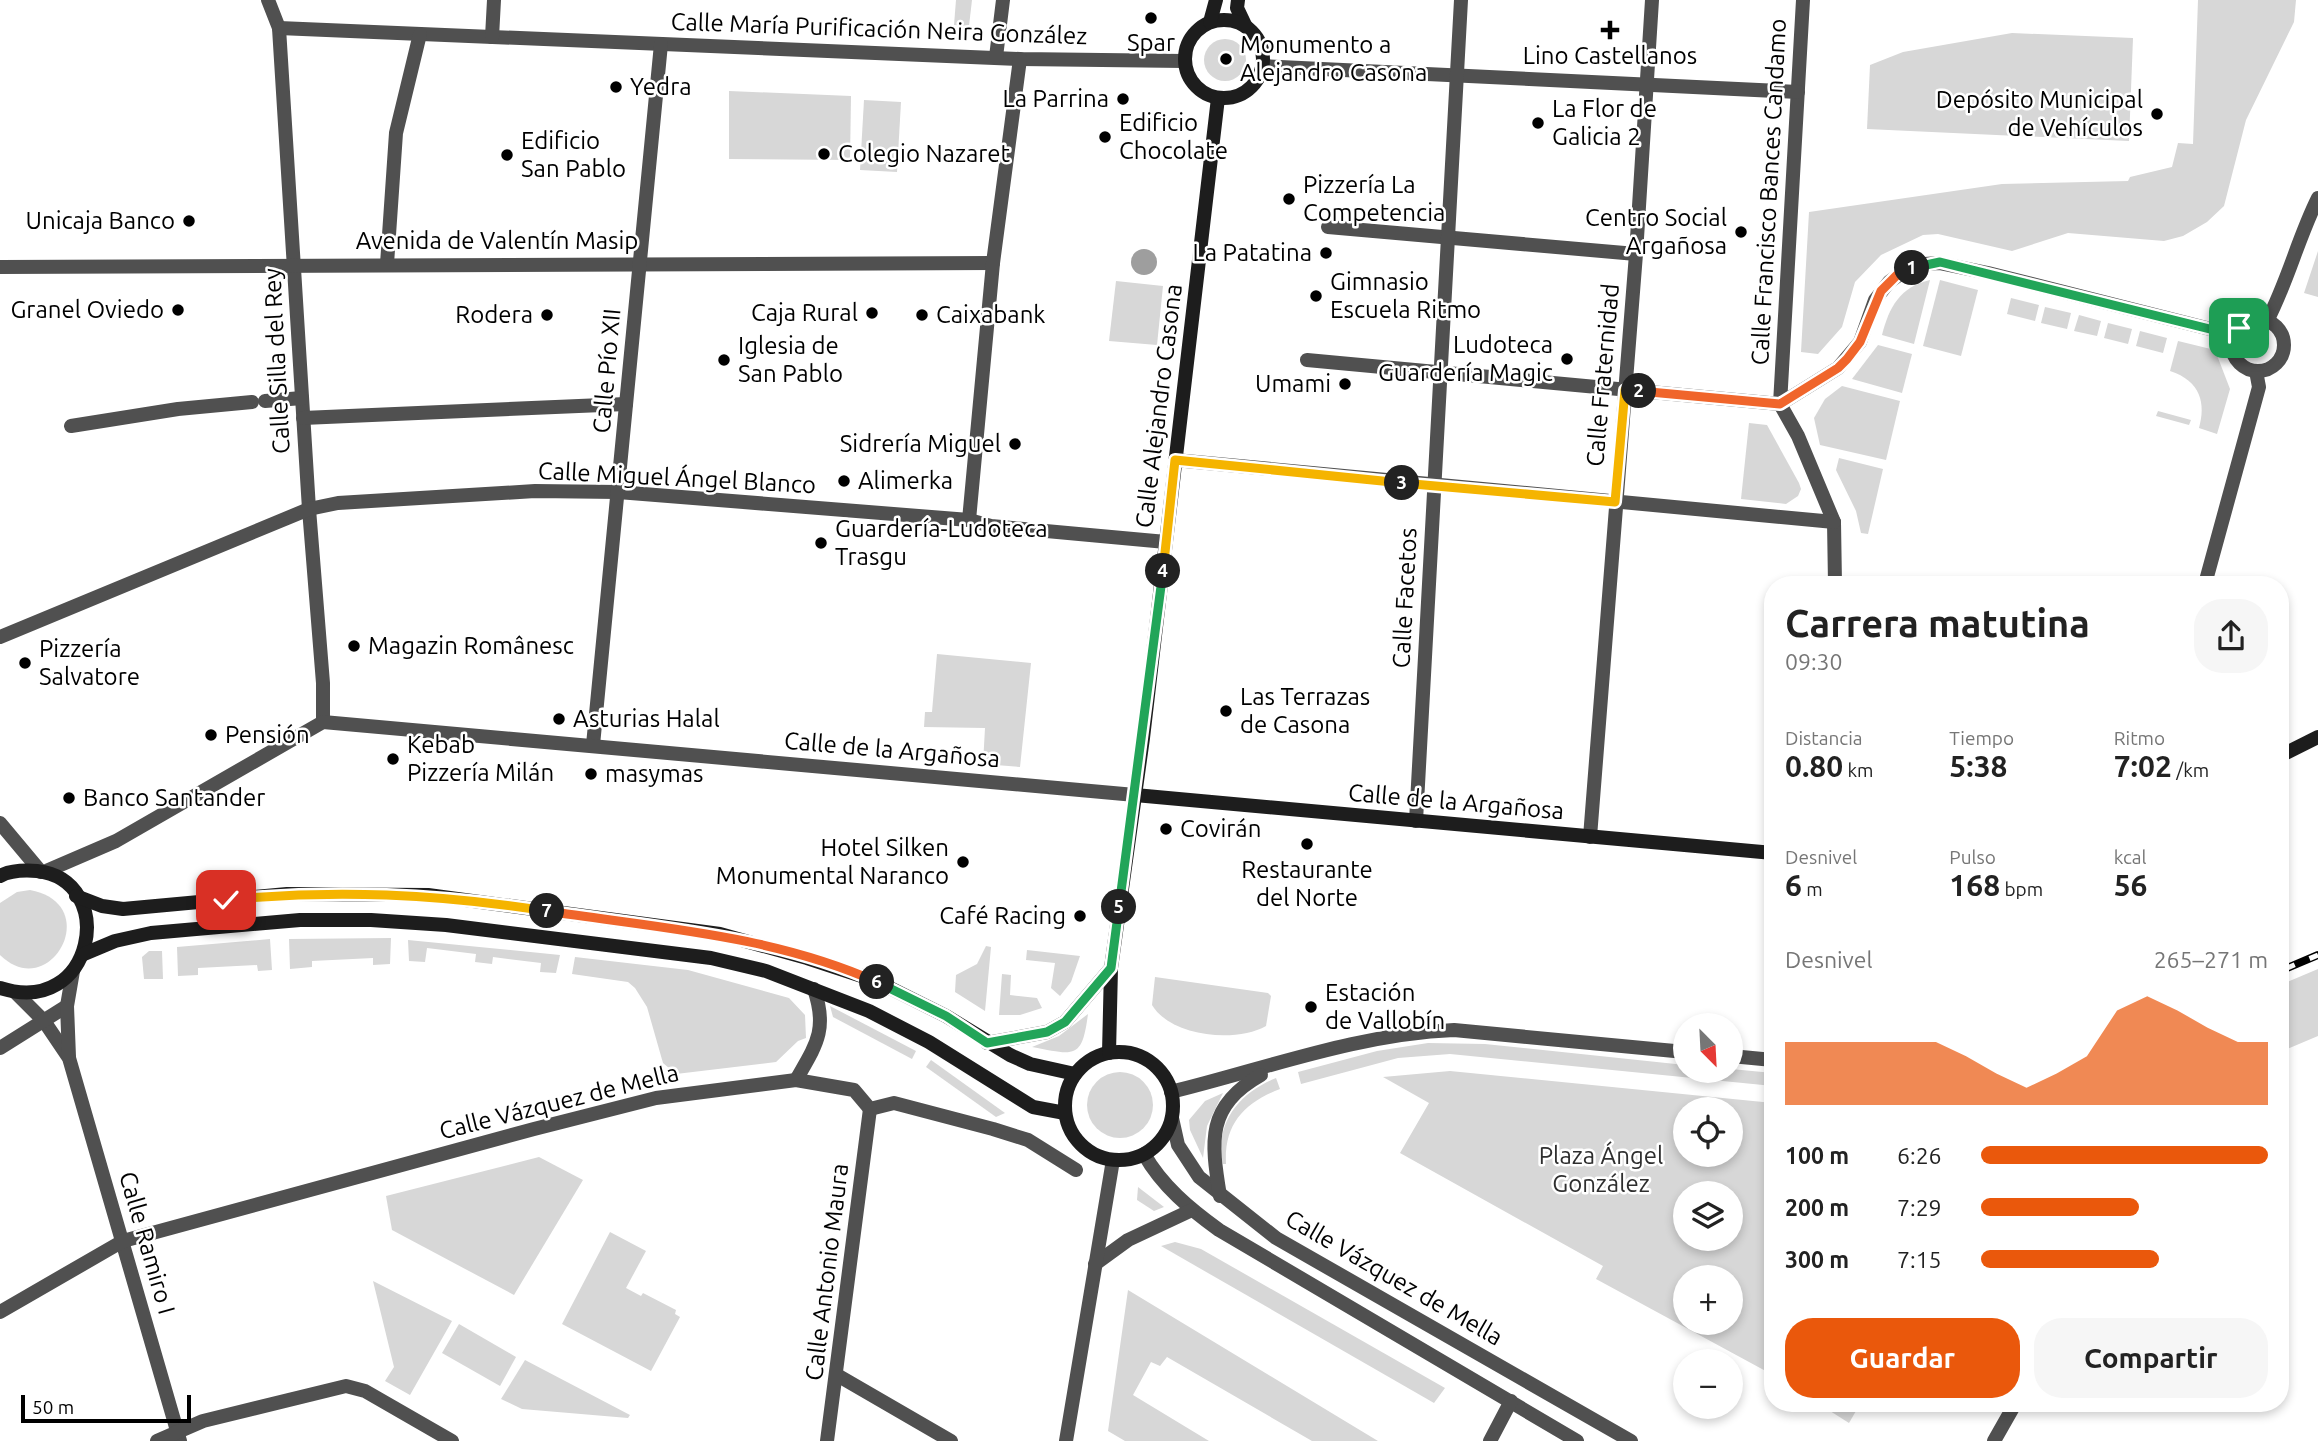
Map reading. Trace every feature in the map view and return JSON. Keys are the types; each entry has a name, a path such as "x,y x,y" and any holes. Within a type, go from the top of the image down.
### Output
{"main road":[{"path":"1210,22 1216,0"},
{"path":"1238,0 1237,8 1246,27"},
{"path":"1228,20 1246,27 1256,36 1262,50 1262,66 1254,84 1237,96 1218,98 1203,93 1190,79 1184,61 1188,41 1198,29 1210,22 1228,20"},
{"name":"Calle Alejandro Casona","path":"1108,1053 1111,968 1166,542 1218,98"},
{"path":"2289,752 2318,737"},
{"name":"Calle de la Argañosa","path":"1135,794 1764,852"},
{"path":"0,876 23,870 42,872 62,881 76,896 85,914 88,934 84,954 73,971 57,985 37,993 0,988"},
{"path":"76,896 102,906 123,909 288,894 428,895 720,934 807,958 874,981 946,1016 987,1043 1030,1064 1075,1074"},
{"path":"84,954 115,941 151,933 300,920 370,920 446,925 711,958 766,971 869,1011 929,1042 1032,1107 1065,1113"},
{"path":"1108,1053 1140,1056 1154,1065 1171,1092 1172,1118 1157,1145 1144,1154 1113,1160 1099,1157 1081,1145 1069,1127 1065,1113 1069,1086 1075,1074 1084,1065 1108,1053"}],"street":[{"name":"Calle Silla del Rey","path":"268,0 279,28 309,509 323,683 323,722"},
{"path":"492,37 494,0"},
{"path":"996,57 1003,0"},
{"name":"Calle Facetos","path":"1416,821 1461,0"},
{"name":"Calle Fraternidad","path":"1590,836 1636,254 1652,0"},
{"name":"Calle Francisco Bances Candamo","path":"1780,404 1803,0"},
{"name":"Calle María Purificación Neira González","path":"279,28 1020,59 1184,61"},
{"path":"387,264 396,133 421,34"},
{"name":"Calle Pío XII","path":"593,745 661,44"},
{"path":"969,520 993,263 1020,59"},
{"path":"1262,66 1798,92"},
{"path":"2267,321 2280,296 2304,227 2318,198"},
{"path":"1328,227 1636,254"},
{"path":"1307,360 1780,404 1838,368 1860,342 1875,300 1889,282 1907,270 1940,262 2234,335"},
{"name":"Avenida de Valentín Masip","path":"0,267 993,263"},
{"path":"2252,320 2267,321 2280,331 2285,346 2279,362 2265,371 2256,372 2241,365 2236,359 2233,351 2234,335 2252,320"},
{"path":"2207,576 2259,387 2256,372"},
{"path":"71,426 178,409 302,398"},
{"path":"303,418 626,404"},
{"path":"1780,404 1798,436 1834,522 1835,576"},
{"path":"1175,460 1834,522"},
{"name":"Calle Miguel Ángel Blanco","path":"0,637 309,509 338,503 535,491 618,492 969,520 991,526 1166,542"},
{"path":"0,823 42,872 116,841 323,722"},
{"name":"Calle de la Argañosa","path":"323,722 1135,794"},
{"path":"987,1043 1047,1032 1065,1022 1111,968"},
{"name":"Calle Ramiro I","path":"73,971 67,1006 69,1058 179,1435"},
{"path":"796,1080 819,1041 819,1005 814,989"},
{"name":"Calle Ramiro I","path":"15,992 44,1021 69,1058"},
{"path":"0,1048 67,1006"},
{"path":"1171,1092 1381,1037 1454,1030 1673,1051"},
{"path":"1743,1057 1764,1059"},
{"path":"1220,1196 1213,1153 1214,1135 1225,1104 1238,1088 1283,1062"},
{"name":"Calle Vázquez de Mella","path":"0,1312 123,1241 656,1098 796,1080 854,1090 870,1109"},
{"path":"870,1109 894,1103 993,1129 1028,1140 1076,1170"},
{"name":"Calle Antonio Maura","path":"827,1441 870,1109"},
{"name":"Calle Vázquez de Mella","path":"1172,1118 1178,1145 1187,1162 1220,1196 1276,1238 1632,1441"},
{"name":"Calle Vázquez de Mella","path":"1144,1154 1158,1178 1192,1210 1263,1258 1577,1441"},
{"path":"1066,1441 1113,1160"},
{"path":"1095,1264 1128,1240 1192,1210"},
{"path":"837,1375 951,1441"},
{"path":"157,1441 346,1386 371,1394 452,1441"},
{"path":"1490,1441 1511,1401"},
{"path":"1994,1441 2010,1412"}],"green space":[{"path":"956,0 972,0 969,26 954,25"},
{"path":"2198,0 2296,0 2294,22 2246,120 2224,206 2207,222 2183,236 2164,241 2068,233 2012,251 1938,234 1923,235 1881,255 1855,282 1842,327 1818,354 1801,352 1809,212 2002,184 2128,181 2130,177 2172,167 2178,143 2193,144"},
{"path":"2012,33 2133,38 2129,141 1867,129 1870,65 1903,52"},
{"path":"1225,39 1240,45 1246,60 1240,75 1225,81 1210,75 1204,60 1210,45"},
{"path":"729,91 851,96 850,160 729,159"},
{"path":"864,100 901,102 897,172 860,170"},
{"path":"2318,251 2318,297 2304,293"},
{"path":"1930,280 1914,344 1882,335 1892,307 1903,293"},
{"path":"1940,280 1978,290 1961,356 1923,346"},
{"path":"1116,281 1163,286 1157,345 1109,341"},
{"path":"2011,298 2039,305 2035,321 2007,314"},
{"path":"2045,307 2071,313 2067,329 2041,323"},
{"path":"2079,315 2101,321 2097,336 2074,331"},
{"path":"2108,323 2132,329 2128,344 2104,338"},
{"path":"2140,331 2167,338 2163,353 2136,346"},
{"path":"2178,341 2215,350 2230,389 2217,434 2199,428 2202,410 2199,394 2189,381 2170,371"},
{"path":"1878,345 1912,354 1902,393 1852,379"},
{"path":"1842,386 1900,401 1886,460 1820,445 1814,418 1825,399"},
{"path":"2158,411 2191,420 2189,425 2156,416"},
{"path":"1749,423 1767,425 1799,483 1801,489 1798,496 1786,504 1741,499"},
{"path":"1839,458 1883,469 1868,534 1861,533 1856,511 1836,470"},
{"path":"937,654 1031,663 1020,767 983,764 985,728 924,727 925,712 932,712"},
{"path":"30,890 52,899 64,913 67,930 62,946 51,960 36,967 19,967 0,955 0,903 17,892"},
{"path":"391,938 390,964 373,965 373,958 312,961 312,967 290,969 289,939"},
{"path":"270,939 272,970 258,971 257,965 198,968 198,975 178,976 177,947"},
{"path":"408,940 560,955 556,973 540,972 541,963 493,957 492,964 475,962 476,954 427,948 425,962 409,961"},
{"path":"986,946 991,947 985,1011 955,992 956,975 977,964"},
{"path":"1027,950 1080,956 1071,982 1060,996 1051,988 1055,963 1026,960"},
{"path":"149,951 162,951 163,979 144,979 142,957"},
{"path":"575,957 688,970 789,998 805,1015 806,1038 798,1041 776,1062 676,1074 663,1063 647,1007 635,988 628,982 572,974"},
{"path":"2318,969 2318,1036 2289,1048 2289,981"},
{"path":"1002,974 1011,975 1010,995 1037,998 1042,1008 1020,1015 999,1015"},
{"path":"1155,977 1268,993 1271,996 1266,1026 1253,1031 1222,1035 1205,1034 1174,1024 1161,1016 1152,1005"},
{"path":"830,1006 916,1051 912,1059 833,1017"},
{"path":"1088,1014 1083,1040 1074,1051 1058,1052 1032,1047 1059,1036"},
{"path":"1428,1043 1485,1044 1673,1064 1673,1076 1450,1054 1398,1058 1301,1084 1298,1072 1377,1051"},
{"path":"931,1060 1005,1113 996,1117 926,1067"},
{"path":"1743,1070 1764,1072 1764,1085 1743,1083"},
{"name":"Plaza Ángel González","path":"1450,1071 1712,1097 1673,1097 1673,1167 1743,1167 1743,1100 1764,1102 1764,1370 1743,1359 1743,1349 1725,1349 1699,1335 1743,1335 1743,1265 1673,1265 1673,1321 1596,1279 1603,1266 1400,1153 1429,1103 1383,1077"},
{"path":"1120,1072 1143,1082 1153,1105 1143,1128 1120,1138 1097,1128 1087,1105 1097,1082"},
{"path":"1276,1078 1280,1089 1247,1108 1233,1126 1226,1150 1226,1164 1223,1164 1222,1135 1232,1111 1251,1092"},
{"path":"1223,1093 1207,1126 1203,1158 1190,1130 1189,1120 1205,1101"},
{"path":"539,1157 583,1180 514,1295 392,1230 386,1196"},
{"path":"1138,1187 1164,1207 1154,1211 1137,1200"},
{"path":"610,1232 646,1251 626,1288 641,1296 643,1293 676,1310 675,1314 680,1317 651,1371 562,1324"},
{"path":"1175,1242 1201,1249 1445,1388 1434,1403 1161,1246"},
{"path":"373,1281 452,1321 410,1395 385,1381 394,1367"},
{"path":"1128,1290 1378,1441 1312,1441 1167,1357 1160,1366 1151,1362 1133,1395 1209,1441 1125,1441 1108,1431"},
{"path":"459,1324 516,1357 500,1386 442,1353"},
{"path":"525,1360 630,1415 628,1418 522,1409 501,1399"},
{"path":"1832,1412 1855,1412 1849,1423"}],"shaded area":[{"path":"1144,249 1153,253 1157,262 1153,271 1144,275 1135,271 1131,262 1135,253"}],"railway":[{"path":"2289,967 2318,955"}],"place":[{"name":"Spar","path":"1151,18"},
{"name":"Lino Castellanos","path":"1610,30"},
{"name":"Monumento a Alejandro Casona","path":"1226,59"},
{"name":"Yedra","path":"616,87"},
{"name":"La Parrina","path":"1123,99"},
{"name":"Depósito Municipal de Vehículos","path":"2157,114"},
{"name":"La Flor de Galicia 2","path":"1538,123"},
{"name":"Edificio Chocolate","path":"1105,137"},
{"name":"Colegio Nazaret","path":"824,154"},
{"name":"Edificio San Pablo","path":"507,155"},
{"name":"Pizzería La Competencia","path":"1289,199"},
{"name":"Unicaja Banco","path":"189,221"},
{"name":"Centro Social Argañosa","path":"1741,232"},
{"name":"La Patatina","path":"1326,253"},
{"name":"Gimnasio Escuela Ritmo","path":"1316,296"},
{"name":"Granel Oviedo","path":"178,310"},
{"name":"Caja Rural","path":"872,313"},
{"name":"Rodera","path":"547,315"},
{"name":"Caixabank","path":"922,315"},
{"name":"Ludoteca Guardería Magic","path":"1567,359"},
{"name":"Iglesia de San Pablo","path":"724,360"},
{"name":"Umami","path":"1345,384"},
{"name":"Sidrería Miguel","path":"1015,444"},
{"name":"Alimerka","path":"844,481"},
{"name":"Guardería-Ludoteca Trasgu","path":"821,543"},
{"name":"Magazin Românesc","path":"354,646"},
{"name":"Pizzería Salvatore","path":"25,663"},
{"name":"Las Terrazas de Casona","path":"1226,711"},
{"name":"Asturias Halal","path":"559,719"},
{"name":"Pensión","path":"211,735"},
{"name":"Kebab Pizzería Milán","path":"393,759"},
{"name":"masymas","path":"591,774"},
{"name":"Banco Santander","path":"69,798"},
{"name":"Covirán","path":"1166,829"},
{"name":"Restaurante del Norte","path":"1307,844"},
{"name":"Hotel Silken Monumental Naranco","path":"963,862"},
{"name":"Café Racing","path":"1080,916"},
{"name":"Estación de Vallobín","path":"1311,1007"}],"route":[{"path":"226,900 288,894 428,895 720,934 807,958 874,981 946,1016 987,1043 1047,1032 1065,1022 1111,968 1143,738 1175,460 1615,502 1625,390 1780,404 1838,368 1847,359 1860,342 1875,300 1889,282 1907,270 1940,262 2234,335 2239,328"}]}
